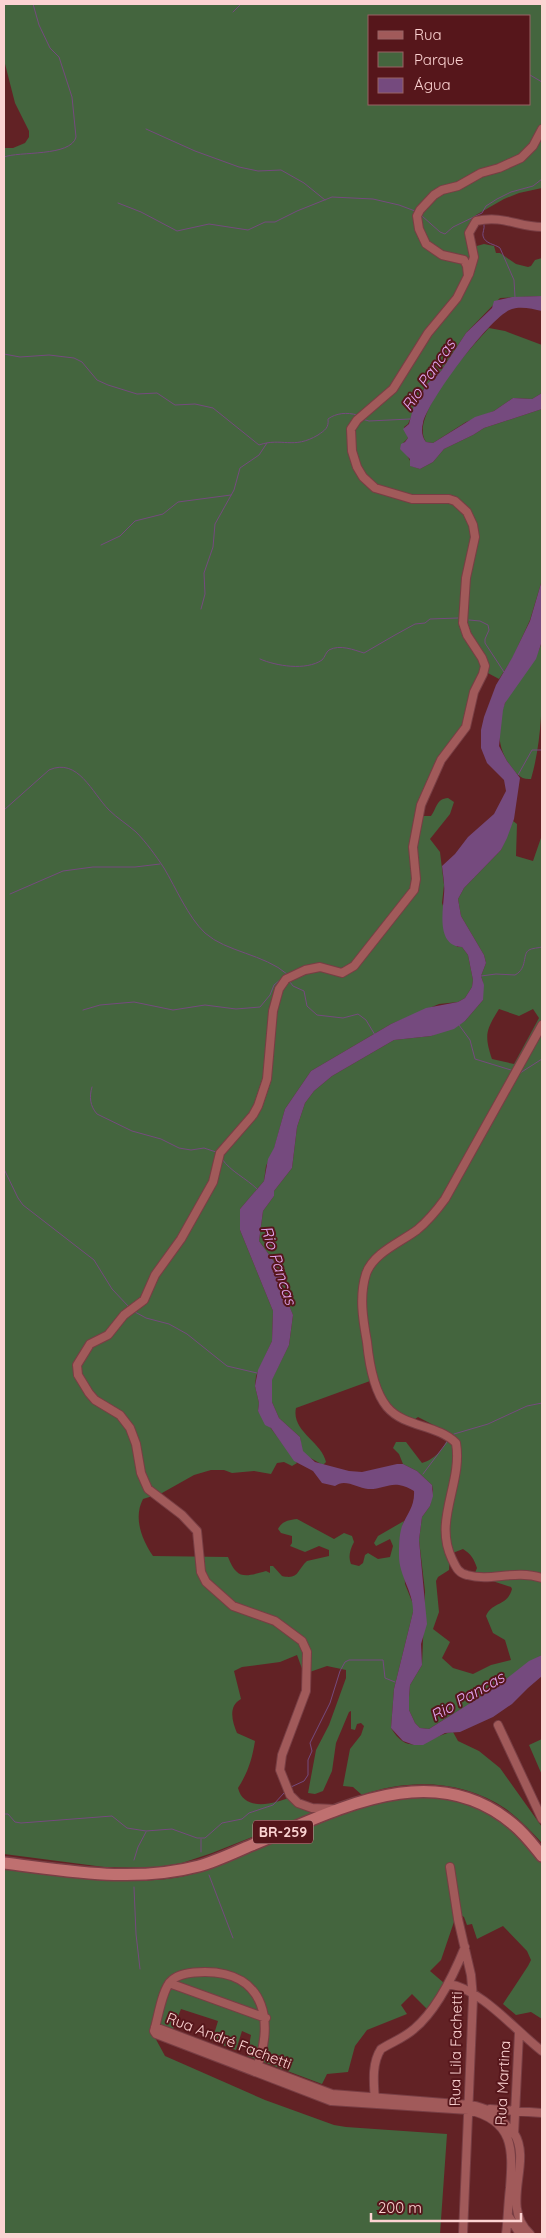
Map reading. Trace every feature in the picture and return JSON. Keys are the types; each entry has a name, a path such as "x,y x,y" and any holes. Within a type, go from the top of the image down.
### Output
{"highway":[{"name":"BR-259","path":"4,1863 94,1874 126,1876 157,1874 207,1863 339,1810 381,1796 422,1790 451,1794 486,1807 524,1835 542,1856"}],"street":[{"path":"468,276 464,260 442,254 426,244 419,229 417,216 420,210 434,195 442,190 458,186 480,173 499,168 521,158 533,146 542,130"},
{"path":"339,1810 312,1808 298,1803 290,1795 280,1770 282,1755 306,1691 306,1652 302,1641 275,1621 233,1606 206,1582 201,1572 197,1531 182,1514 148,1489 143,1482 136,1444 130,1428 120,1415 96,1400 89,1393 78,1375 77,1365 90,1344 108,1335 124,1314 144,1300 156,1275 181,1238 213,1182 220,1152 253,1115 258,1106 266,1079 273,1010 279,989 286,980 305,970 320,967 338,973 347,971 354,966 395,916 416,885 413,847 421,805 441,760 466,727 474,692 485,670 482,658 471,643 463,623 465,592 474,545 474,531 467,512 455,501 444,498 412,499 375,488 357,467 350,434 353,424 387,396 399,382 428,333 457,298 468,276 474,258 469,233 476,221 504,219 529,226 542,227"},
{"path":"542,1025 445,1199 417,1230 392,1247 374,1262 366,1272 362,1303 370,1366 386,1406 397,1416 442,1433 456,1443 457,1466 444,1532 446,1546 458,1571 465,1575 483,1577 520,1573 542,1578"},
{"path":"498,1725 538,1802 542,1819"},
{"name":"Rua Lila Fachetti","path":"450,1867 472,1992 463,2234"},
{"path":"375,2101 374,2066 378,2053 381,2049 416,2028 448,1984 465,1947"},
{"path":"256,2069 265,2044 266,2018 257,1997 250,1988 227,1975 215,1972 196,1972 176,1977 169,1983 266,2018"},
{"name":"Rua André Fachetti","path":"169,1983 155,2027 256,2069 350,2100 542,2113"},
{"path":"448,1984 472,1992 542,2051"},
{"name":"Rua Martina","path":"514,2134 519,2033"},
{"name":"Rua André Fachetti","path":"469,2108 495,2121 504,2130 508,2140 512,2157 509,2217 506,2234"},
{"path":"490,2109 514,2134 519,2155 517,2212 520,2222 530,2234"},
{"path":"517,2212 509,2217 520,2234"}],"green space":[{"path":"4,4 542,4 542,188 519,193 504,199 476,215 471,223 473,247 484,244 494,246 496,253 500,253 516,264 528,267 535,260 542,258 542,296 500,298 466,333 441,371 425,386 408,424 404,427 408,438 403,443 404,450 411,466 420,469 433,462 444,449 484,428 542,409 542,580 530,620 512,659 499,679 486,672 479,674 471,688 463,724 440,757 417,816 431,816 441,800 448,798 454,802 450,814 430,839 440,852 444,885 442,903 457,947 462,947 468,955 473,980 472,987 465,998 458,1002 439,1004 391,1024 311,1071 285,1109 274,1149 266,1166 264,1181 240,1209 240,1230 273,1311 272,1341 256,1376 255,1386 259,1403 258,1411 297,1463 292,1466 284,1462 277,1463 271,1474 254,1471 232,1473 224,1470 211,1470 194,1475 162,1493 143,1499 140,1506 139,1521 142,1536 153,1556 228,1557 235,1570 242,1575 252,1575 266,1571 270,1573 270,1566 273,1566 282,1576 292,1577 307,1561 329,1556 329,1550 319,1546 305,1552 290,1546 292,1536 281,1533 278,1529 286,1521 297,1519 334,1539 344,1533 352,1536 354,1542 351,1548 350,1561 351,1564 359,1566 363,1563 365,1555 368,1553 378,1559 390,1557 393,1546 390,1539 376,1546 374,1543 378,1536 404,1521 402,1527 405,1584 413,1604 413,1612 394,1689 391,1728 398,1738 413,1745 421,1744 453,1732 458,1741 479,1751 500,1768 542,1827 542,1843 506,1809 490,1799 472,1792 454,1787 417,1784 398,1786 362,1795 353,1787 343,1786 350,1749 361,1735 364,1726 361,1723 357,1724 355,1730 351,1729 351,1711 336,1743 332,1771 323,1791 315,1794 308,1793 316,1750 329,1725 346,1678 346,1670 327,1666 304,1674 297,1655 280,1662 242,1667 234,1671 241,1699 234,1706 232,1714 234,1724 237,1733 255,1741 249,1766 238,1788 241,1796 246,1801 268,1804 291,1797 315,1812 212,1853 182,1863 152,1868 104,1867 4,1854 4,148 13,148 25,143 29,137 29,131 15,103 4,60"},
{"path":"489,328 505,331 542,345 542,393 532,399 513,398 494,411 466,422 433,443 426,442 423,431 426,416 434,400 444,382"},
{"path":"542,641 540,728 531,779 527,779 519,775 512,768 502,751 499,727 502,711 509,695 535,658"},
{"path":"513,821 517,824 516,856 533,861 542,835 542,1655 525,1665 490,1692 429,1729 420,1728 415,1723 409,1710 409,1697 410,1685 422,1665 425,1591 419,1540 422,1517 430,1506 433,1490 432,1485 417,1471 403,1464 399,1454 393,1448 396,1442 406,1442 422,1463 431,1459 444,1447 447,1432 418,1417 411,1422 387,1407 370,1381 296,1408 298,1423 319,1448 326,1462 323,1465 305,1455 302,1451 300,1437 279,1418 272,1402 272,1379 289,1345 293,1315 284,1294 281,1275 259,1241 263,1211 274,1196 274,1191 292,1168 297,1127 305,1103 314,1091 332,1076 394,1040 431,1036 465,1021 483,1000 481,976 486,963 484,955 461,916 458,899 464,888 501,850","holes":["499,1009 519,1016 533,1009 539,1018 514,1064 492,1059 489,1051 487,1038 489,1028","463,1549 475,1562 477,1568 474,1575 511,1587 512,1589 507,1599 492,1608 486,1616 493,1633 505,1640 511,1660 491,1665 473,1674 453,1668 442,1658 450,1642 433,1629 439,1612 436,1581 438,1577 449,1570 450,1554"]},
{"path":"542,1739 542,1775 529,1745"},
{"path":"418,1795 468,1802 503,1820 542,1858 542,2019 531,2012 516,2015 503,2004 531,1960 527,1951 503,1926 477,1939 472,1924 467,1925 464,1917 459,1914 456,1916 441,1960 430,1971 444,1983 427,2009 412,1994 401,2005 407,2014 367,2030 355,2046 348,2072 327,2074 322,2084 247,2056 251,2035 242,2031 236,2050 212,2041 218,2021 181,2009 173,2029 151,2025 152,2032 165,2056 265,2100 334,2125 447,2134 440,2234 4,2234 4,1867 110,1880 174,1878 213,1867 353,1811 375,1804"}],"water":[{"path":"542,296 542,311 523,308 512,309 503,314 490,326 462,360 436,397 427,412 422,433 426,442 433,443 475,417 494,411 513,398 532,399 542,393 542,409 484,428 444,449 433,462 420,469 410,466 410,459 400,449 401,444 408,438 403,429 409,424 415,401 421,397 425,386 441,371 466,333 492,308 494,301 512,297"},
{"path":"542,580 542,641 536,659 505,703 503,710 499,746 507,761 520,778 514,819 501,850 464,888 458,899 461,916 484,955 486,963 481,976 484,985 483,1000 465,1021 454,1029 431,1036 394,1040 332,1076 314,1091 305,1103 297,1127 292,1168 274,1191 274,1196 263,1211 259,1241 281,1275 284,1293 293,1315 289,1345 272,1380 272,1402 279,1418 300,1437 303,1451 315,1462 349,1471 362,1472 403,1464 417,1471 432,1485 433,1496 430,1506 422,1517 419,1540 427,1624 421,1644 422,1665 410,1685 409,1710 415,1723 420,1728 429,1729 496,1687 529,1661 542,1655 542,1676 512,1704 493,1717 460,1732 445,1733 423,1745 414,1745 403,1741 391,1728 394,1689 413,1612 411,1598 401,1571 399,1541 402,1526 412,1506 414,1491 395,1485 368,1489 347,1483 335,1486 322,1483 313,1471 294,1461 271,1428 265,1425 258,1411 259,1403 255,1386 258,1370 272,1341 273,1311 240,1230 240,1209 264,1181 268,1159 274,1148 285,1109 311,1071 391,1024 426,1008 458,1002 465,998 472,987 473,980 468,955 462,947 448,941 443,926 444,887 442,866 455,854 468,837 494,814 506,791 504,780 487,763 481,748 481,730 496,685 530,621"}],"waterway":[{"path":"4,157 55,151 65,148 76,137 72,97 59,57 50,48 39,25 33,4"},
{"path":"233,12 241,4"},
{"path":"531,76 542,82"},
{"path":"146,129 195,151 239,167 258,171 281,170 304,183 325,200"},
{"path":"422,216 440,232 445,234 453,227 482,213 486,206 497,199 511,192 533,186 542,179"},
{"path":"118,203 141,212 177,231 209,224 248,230 265,222 275,222 332,197 373,199 415,211"},
{"path":"484,224 484,239 500,248 514,280 515,297"},
{"path":"4,354 20,357 49,355 74,358 82,362 97,380 108,385 137,394 157,393 175,405 195,404 213,408 259,445 274,442 301,442 325,430 328,425 328,419 334,415 357,415"},
{"name":"Rio Pancas","path":"362,419 369,421 410,419"},
{"path":"201,609 205,594 204,573 213,547 215,524 234,490 240,468 259,455 267,443"},
{"path":"101,545 120,536 135,521 163,514 178,502 231,495"},
{"path":"260,659 274,664 308,665 322,660 328,651 333,648 347,648 364,653 415,624 425,623 430,619 458,618"},
{"path":"469,620 480,621 488,625 489,630 485,643 504,672"},
{"path":"518,775 532,750 542,750"},
{"path":"4,810 49,770 59,767 68,768 76,772 109,810 136,832 147,845 164,868 188,911 205,933 223,945 267,962 287,974"},
{"path":"10,894 63,871 93,867 135,867 160,864"},
{"path":"481,976 496,974 515,975 522,969 527,952 530,949 542,947"},
{"path":"83,1010 100,1005 134,1002 173,1010 205,1005 236,1009 260,1007 270,995 274,985 280,980"},
{"path":"290,982 293,986 304,991 307,1006 317,1015 343,1018 358,1014 366,1020 375,1035"},
{"path":"459,1025 470,1040 475,1059 511,1070"},
{"path":"520,1073 542,1059"},
{"path":"92,1087 91,1101 97,1114 132,1131 161,1139 179,1148 191,1150 204,1148 216,1152"},
{"path":"222,1159 230,1168 257,1189"},
{"path":"4,1169 23,1205 94,1260 112,1289 129,1307"},
{"path":"135,1312 146,1318 169,1324 187,1334 227,1366 257,1373"},
{"path":"454,1434 488,1424 527,1406 542,1403"},
{"path":"423,1474 447,1442"},
{"path":"291,1787 304,1781 308,1775 308,1760 312,1751 310,1743 330,1703 340,1671 345,1662 349,1660 383,1660 385,1678 395,1682"},
{"path":"4,1814 8,1814 15,1822 21,1823 112,1816 127,1828 146,1831 172,1829 197,1838 205,1838 222,1823 242,1819 249,1813 273,1805 284,1793"},
{"path":"134,1860 146,1832"},
{"path":"201,1839 201,1852"},
{"path":"209,1875 233,1938"},
{"path":"134,1887 140,1969"}]}
